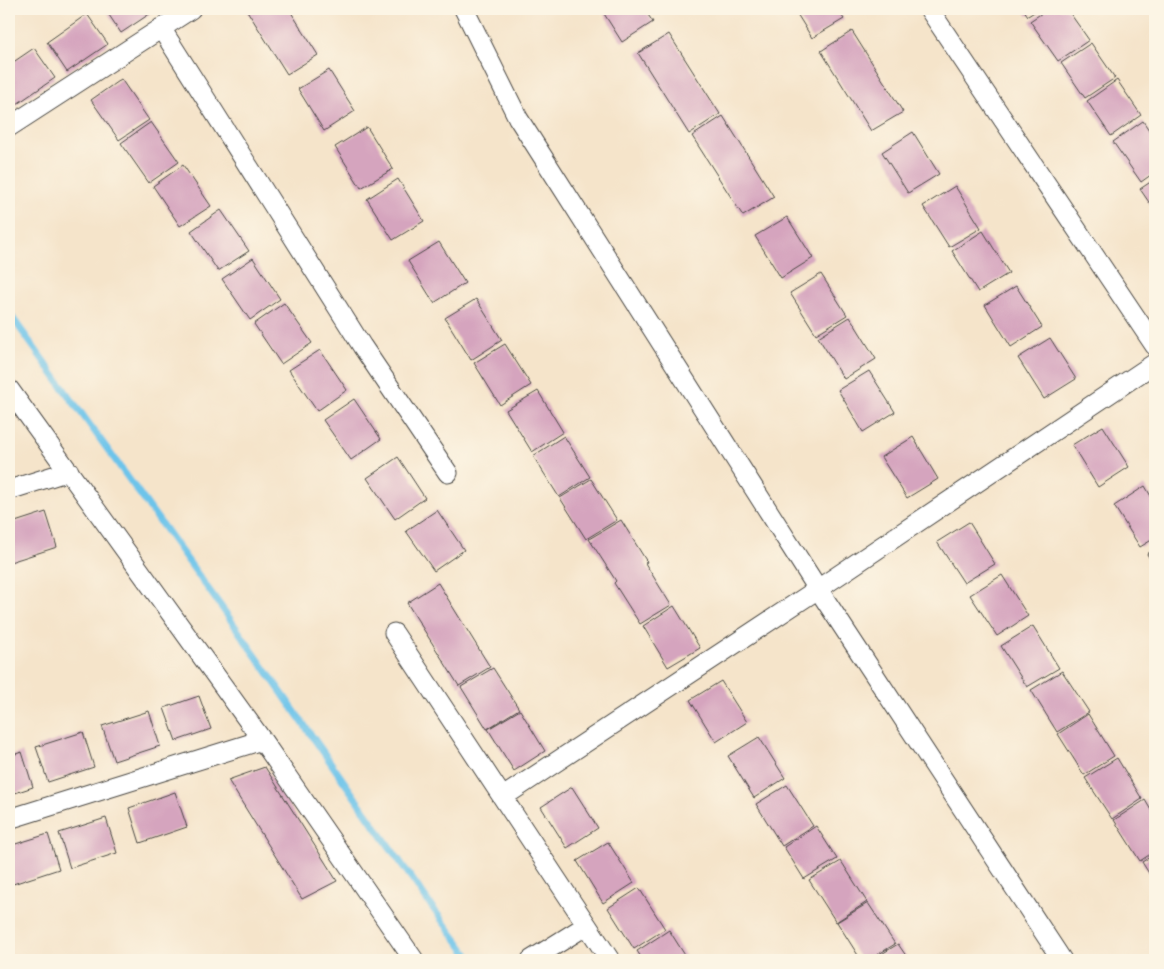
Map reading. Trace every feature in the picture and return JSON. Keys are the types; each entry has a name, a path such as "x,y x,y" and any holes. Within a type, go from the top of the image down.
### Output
{"street":[{"path":"9,127 191,9"},
{"path":"464,9 518,118 818,589 1062,960"},
{"path":"929,9 1155,346"},
{"path":"161,28 362,346 448,472"},
{"path":"503,797 1155,363"},
{"path":"9,389 262,740 414,960"},
{"path":"9,490 69,471"},
{"path":"394,633 610,960"},
{"path":"9,820 262,740"},
{"path":"531,960 586,925"}],"building":[{"path":"105,9 157,9 121,33"},
{"path":"246,9 289,9 318,55 287,74"},
{"path":"601,9 644,9 653,22 622,42"},
{"path":"794,9 837,9 844,19 812,38"},
{"path":"1023,9 1039,9 1028,16"},
{"path":"1048,9 1067,9 1089,40 1058,61 1030,21"},
{"path":"87,14 108,44 67,72 47,42"},
{"path":"852,31 903,112 871,131 821,51"},
{"path":"669,34 720,114 689,134 638,53"},
{"path":"1091,43 1115,78 1085,98 1061,63"},
{"path":"34,48 55,78 14,106 9,98 9,65"},
{"path":"329,70 355,111 324,131 298,89"},
{"path":"121,79 149,120 119,140 91,100"},
{"path":"1117,80 1141,115 1111,136 1087,101"},
{"path":"723,116 774,197 743,216 692,136"},
{"path":"1143,121 1155,139 1155,172 1141,182 1113,142"},
{"path":"151,122 179,162 149,183 121,143"},
{"path":"367,127 393,169 361,188 335,147"},
{"path":"913,132 939,174 908,193 882,152"},
{"path":"183,165 211,206 180,226 153,186"},
{"path":"398,179 424,221 393,240 367,199"},
{"path":"1155,179 1155,211 1140,189"},
{"path":"955,186 981,228 949,247 923,206"},
{"path":"221,210 249,251 218,271 191,231"},
{"path":"787,217 813,258 781,278 755,236"},
{"path":"983,231 1009,273 978,292 952,251"},
{"path":"439,242 465,283 434,303 408,261"},
{"path":"253,258 280,299 250,320 222,279"},
{"path":"821,274 847,315 816,334 790,293"},
{"path":"1016,286 1042,327 1011,347 985,305"},
{"path":"476,299 502,340 471,360 445,318"},
{"path":"284,303 312,343 281,364 254,324"},
{"path":"850,317 876,359 844,379 818,337"},
{"path":"1050,338 1076,379 1044,399 1018,358"},
{"path":"505,344 531,385 500,405 474,363"},
{"path":"320,350 347,390 317,411 289,370"},
{"path":"869,371 895,412 863,432 838,390"},
{"path":"538,391 563,432 532,452 506,410"},
{"path":"354,399 381,439 351,460 323,420"},
{"path":"1103,426 1129,467 1098,487 1072,445"},
{"path":"564,436 590,477 559,497 533,456"},
{"path":"913,437 938,479 907,498 881,457"},
{"path":"398,457 425,498 395,519 367,478"},
{"path":"591,479 617,520 586,539 560,498"},
{"path":"1145,486 1155,503 1155,538 1140,547 1114,506"},
{"path":"437,510 464,550 434,571 406,531"},
{"path":"46,512 57,547 10,562 9,524"},
{"path":"621,520 671,605 640,624 614,583 616,581 589,539"},
{"path":"969,522 995,564 964,583 937,542"},
{"path":"1155,549 1155,567 1147,554"},
{"path":"1002,575 1028,616 997,636 970,595"},
{"path":"438,583 490,667 459,686 407,603"},
{"path":"674,606 700,648 668,667 643,626"},
{"path":"1033,626 1059,668 1027,687 1001,646"},
{"path":"493,668 519,709 487,729 461,687"},
{"path":"1062,671 1089,712 1057,732 1031,690"},
{"path":"721,681 747,722 716,742 690,700"},
{"path":"199,696 211,729 176,741 164,708"},
{"path":"520,710 545,751 514,771 488,729"},
{"path":"149,711 160,746 114,761 102,726"},
{"path":"1088,714 1114,756 1084,775 1058,734"},
{"path":"83,732 94,767 48,782 36,747"},
{"path":"759,737 785,778 754,798 728,756"},
{"path":"22,752 33,787 9,795 9,756"},
{"path":"1117,758 1142,799 1112,819 1085,778"},
{"path":"265,767 337,881 302,899 228,780"},
{"path":"787,785 813,826 782,846 756,804"},
{"path":"572,787 598,828 567,848 541,807"},
{"path":"175,792 187,827 140,843 129,808"},
{"path":"1145,800 1155,817 1155,851 1140,861 1114,820"},
{"path":"106,818 117,853 70,868 59,833"},
{"path":"816,826 837,859 804,879 784,847"},
{"path":"48,834 59,869 13,884 9,872 9,846"},
{"path":"608,842 634,883 603,903 577,861"},
{"path":"1155,854 1155,883 1142,862"},
{"path":"841,861 867,902 836,922 809,880"},
{"path":"639,888 665,929 634,949 608,908"},
{"path":"868,903 895,944 869,960 861,960 837,922"},
{"path":"669,930 688,960 643,960 637,951"},
{"path":"898,944 909,960 872,960"}],"waterway":[{"path":"9,313 230,619 429,903 472,960"}]}
